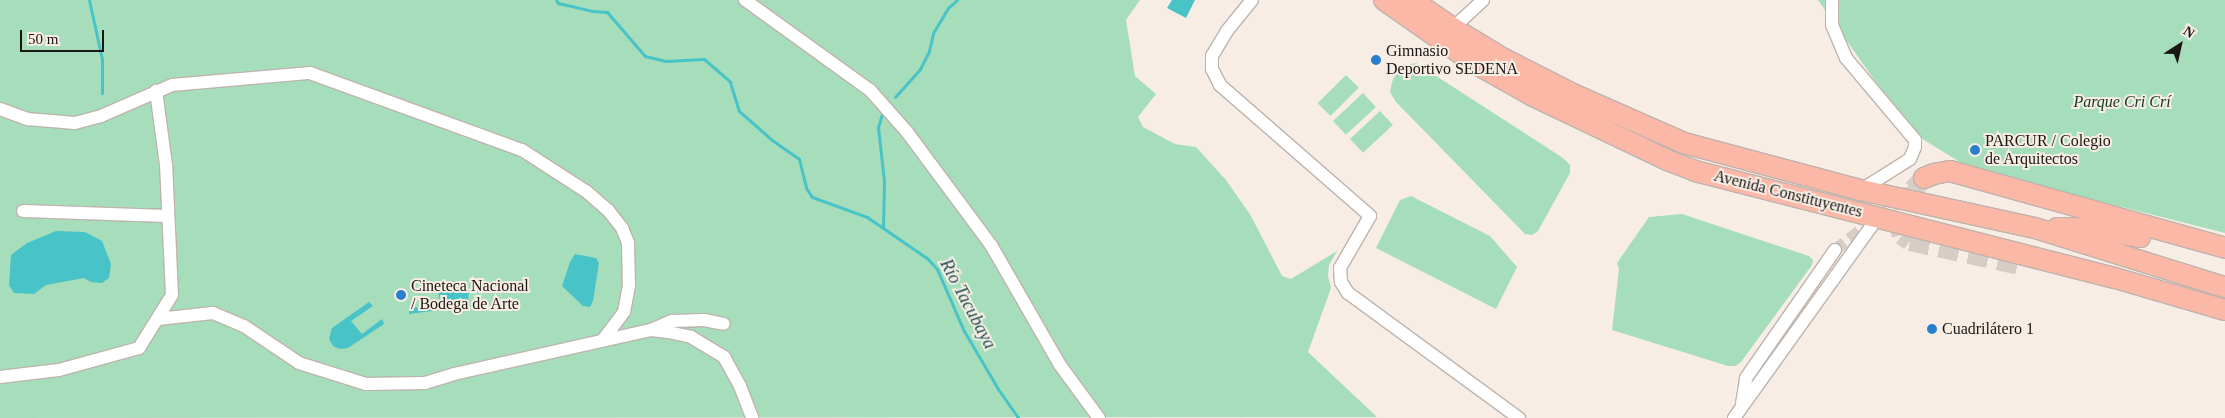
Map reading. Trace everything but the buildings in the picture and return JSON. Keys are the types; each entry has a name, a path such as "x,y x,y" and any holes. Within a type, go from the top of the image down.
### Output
{"highway":[{"name":"Avenida Constituyentes","path":"1384,0 1471,60 1526,92 1667,160 1695,171 2174,294 2225,310"},
{"name":"Avenida Constituyentes","path":"1412,0 1504,59 1575,95 1684,142 1861,190 2035,228 2225,287"},
{"path":"1924,178 1934,174 1950,172 2225,248"},
{"path":"2035,228 2085,228 2125,234 2157,241 2225,262"},
{"path":"2024,266 2155,301 2174,294"}],"street":[{"path":"745,0 870,90 907,132 991,245 1060,364 1099,418"},
{"path":"1252,0 1227,32 1212,56 1212,69 1220,85 1370,216 1340,268 1340,282 1348,293 1519,418"},
{"path":"1453,28 1483,0"},
{"path":"1832,0 1832,25 1846,58 1915,140 1915,147 1910,159 1861,190"},
{"path":"0,109 28,119 75,123 101,116 172,85 310,73 522,150 587,192 608,210 622,228 628,243 629,286 624,312 604,340"},
{"path":"0,377 59,370 139,348 172,295 166,165 156,92"},
{"path":"23,210 168,216"},
{"path":"1738,412 1878,217"},
{"path":"1738,412 1746,378 1835,250"},
{"path":"158,318 213,313 244,326 300,363 366,384 425,383 454,374 651,330 672,321 704,320 724,324"},
{"path":"651,330 691,336 724,356 740,386 752,418"}],"green space":[{"path":"0,0 1140,0 1126,20 1135,76 1156,94 1138,117 1143,127 1175,144 1196,147 1226,180 1251,216 1282,276 1291,279 1337,251 1329,265 1328,276 1331,288 1308,352 1377,417 0,418"},
{"name":"Parque Cri Crí","path":"1818,0 2225,0 2225,233 2003,177 1965,165 1921,138 1873,78"},
{"path":"1416,63 1563,158 1570,165 1570,173 1538,231 1532,235 1525,234 1396,102 1390,92 1397,72 1406,65"},
{"path":"1346,75 1359,88 1330,116 1318,103"},
{"path":"1363,93 1376,107 1346,135 1333,121"},
{"path":"1380,111 1393,125 1363,153 1350,139"},
{"path":"1411,196 1490,236 1517,267 1496,309 1376,248 1400,200"},
{"path":"1682,214 1809,256 1813,260 1812,265 1741,362 1736,366 1728,366 1612,330 1619,269 1617,263 1649,217"}],"water":[{"path":"1172,0 1195,0 1186,18 1167,8"},
{"path":"56,231 85,232 102,241 111,264 109,278 102,283 91,282 84,278 46,285 34,294 14,293 9,285 11,255 27,243"},
{"path":"575,254 596,258 599,263 593,301 590,307 583,306 562,286 570,262"},
{"path":"457,281 464,284 469,293 468,300 462,307 409,314 409,308 440,305 438,289 428,289 428,284"},
{"path":"369,302 373,306 351,321 362,334 382,319 384,324 348,348 340,349 333,346 329,339 332,328"}],"waterway":[{"path":"89,0 102,59 102,93"},
{"name":"Río Tacubaya","path":"556,0 558,3 592,11 607,12 645,56 665,61 704,59 730,82 739,111 772,140 799,159 806,188 812,197 867,217 928,259 937,269 964,331 998,389 1018,418"},
{"path":"895,97 920,69 929,51 933,33 948,8 957,0"},
{"path":"882,114 878,127 884,181 883,227"}],"tunnel":[{"path":"1924,178 1913,190 1899,226 1902,235 1910,241 2025,266"},
{"path":"1835,250 1913,190"}],"place":[{"name":"Gimnasio Deportivo SEDENA","path":"1376,60"},
{"name":"PARCUR / Colegio de Arquitectos","path":"1975,150"},
{"name":"Cineteca Nacional / Bodega de Arte","path":"401,295"},
{"name":"Cuadrilátero 1","path":"1932,329"}]}
